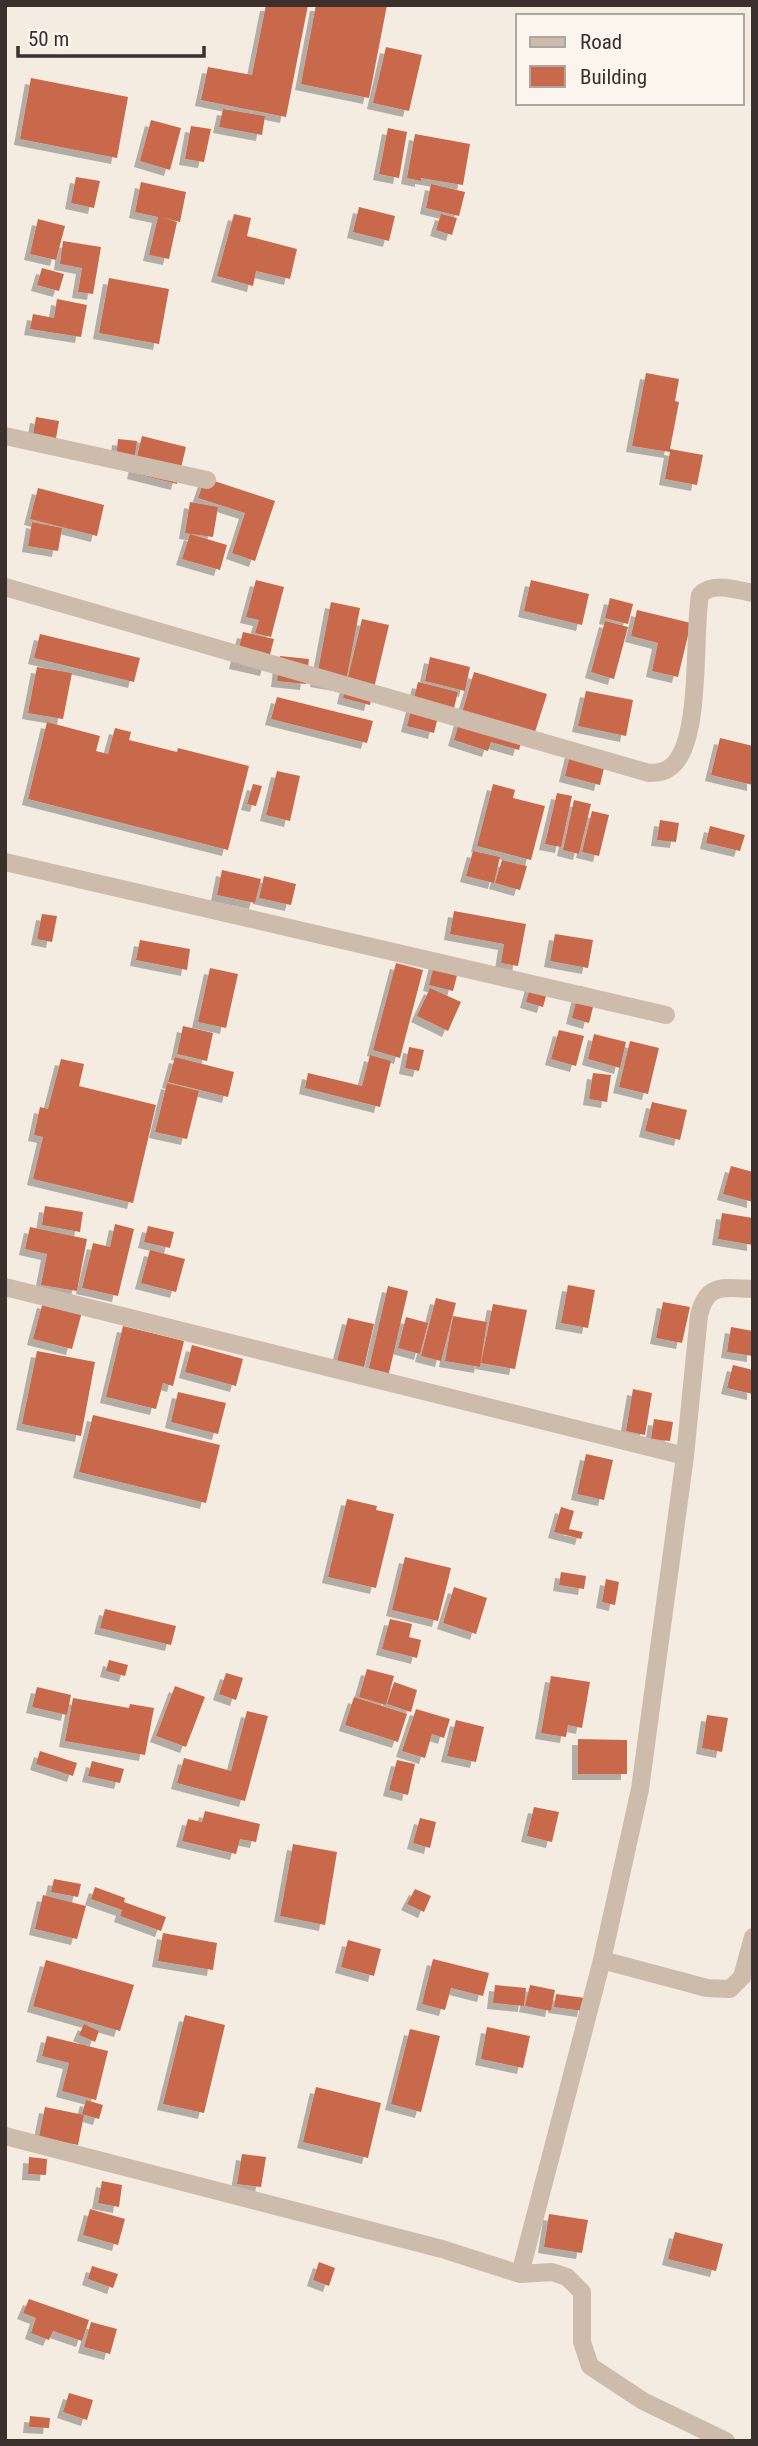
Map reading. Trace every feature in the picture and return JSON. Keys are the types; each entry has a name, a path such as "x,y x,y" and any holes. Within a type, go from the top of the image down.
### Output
{"street":[{"path":"5,436 208,480"},
{"path":"5,587 649,773 662,772 675,764 684,746 693,709 700,595 705,590 719,587 753,593"},
{"path":"5,862 666,1015"},
{"path":"5,1287 685,1456"},
{"path":"520,2274 602,1960 640,1789 685,1456 699,1315 704,1298 716,1289 753,1289"},
{"path":"602,1960 707,1988 730,1989 742,1977 753,1937"},
{"path":"5,2136 442,2249 520,2274 552,2272 567,2277 582,2292 582,2342 590,2366 643,2401 726,2441"}],"building":[{"path":"266,5 308,5 286,117 201,100 208,67 252,75"},
{"path":"316,5 387,5 369,98 301,84"},
{"path":"386,47 422,55 409,111 373,103"},
{"path":"31,78 128,97 117,158 20,139"},
{"path":"223,109 265,116 262,135 219,127"},
{"path":"151,120 181,128 170,170 140,161"},
{"path":"191,126 211,129 204,162 185,159"},
{"path":"388,128 407,132 399,178 379,174"},
{"path":"415,134 470,144 463,185 407,178"},
{"path":"76,177 100,181 94,208 71,203"},
{"path":"141,182 186,192 180,222 161,217 177,222 169,259 149,255 158,217 135,212"},
{"path":"431,184 465,192 459,216 426,208"},
{"path":"359,207 395,216 389,241 353,232"},
{"path":"234,214 251,218 247,236 297,249 290,279 256,271 253,286 217,276"},
{"path":"441,214 457,218 452,235 436,230"},
{"path":"38,219 65,226 56,260 30,254"},
{"path":"63,241 101,247 93,294 78,292 82,268 60,264"},
{"path":"42,268 64,274 59,291 37,285"},
{"path":"109,278 169,289 159,344 99,333"},
{"path":"57,299 87,305 81,337 30,329 33,314 54,318"},
{"path":"646,373 679,379 675,401 679,402 670,449 703,455 697,485 665,479 670,452 632,446"},
{"path":"36,417 59,421 55,444 32,441"},
{"path":"142,436 186,447 177,484 133,473"},
{"path":"118,439 137,441 134,462 116,460"},
{"path":"205,478 275,501 255,561 232,553 245,513 198,498"},
{"path":"38,488 104,505 97,536 30,519"},
{"path":"190,502 218,507 213,537 185,533"},
{"path":"32,522 62,528 58,551 28,546"},
{"path":"190,534 227,545 220,570 182,559"},
{"path":"256,580 284,587 271,637 255,633 259,620 246,617"},
{"path":"531,580 589,594 582,625 524,611"},
{"path":"610,598 633,604 628,624 605,618"},
{"path":"331,602 360,608 345,686 316,681"},
{"path":"637,610 691,623 678,677 652,671 658,643 631,636"},
{"path":"362,619 389,625 370,705 343,698"},
{"path":"605,621 628,627 614,679 591,672"},
{"path":"243,632 274,639 266,670 235,663"},
{"path":"40,634 140,658 134,682 34,658"},
{"path":"280,656 309,659 306,684 277,681"},
{"path":"430,657 470,667 465,691 425,681"},
{"path":"37,667 72,673 63,719 28,713"},
{"path":"474,672 547,694 535,732 525,729 519,750 491,742 488,751 454,740"},
{"path":"418,682 458,692 453,712 440,709 434,733 407,726"},
{"path":"586,691 633,700 626,736 578,726"},
{"path":"277,697 373,721 367,743 271,719"},
{"path":"47,722 100,736 96,751 108,754 115,728 131,732 129,740 177,752 178,748 249,766 228,850 28,799"},
{"path":"720,738 753,746 753,785 711,775"},
{"path":"572,747 607,755 600,785 565,776"},
{"path":"277,771 300,776 290,821 266,815"},
{"path":"253,784 262,786 256,806 247,804"},
{"path":"493,784 515,790 513,798 545,806 531,860 477,846"},
{"path":"557,793 572,796 561,847 545,844"},
{"path":"574,800 591,804 579,854 563,850"},
{"path":"592,811 609,815 599,856 582,852"},
{"path":"660,820 679,823 676,842 657,840"},
{"path":"710,826 745,835 740,851 706,843"},
{"path":"473,851 500,857 494,883 466,876"},
{"path":"502,860 527,866 520,890 495,883"},
{"path":"222,870 261,879 255,903 217,895"},
{"path":"264,876 296,884 291,905 259,898"},
{"path":"454,911 526,924 518,966 501,963 504,944 450,934"},
{"path":"42,914 57,916 52,942 37,939"},
{"path":"555,934 593,940 588,968 550,961"},
{"path":"140,940 190,949 187,970 136,960"},
{"path":"437,954 461,960 453,991 429,985"},
{"path":"396,963 423,970 400,1058 373,1050"},
{"path":"210,968 238,974 226,1028 198,1022"},
{"path":"531,984 548,989 543,1007 526,1002"},
{"path":"580,986 597,991 589,1023 572,1018"},
{"path":"430,988 461,1002 448,1031 417,1016"},
{"path":"183,1026 213,1033 207,1061 177,1054"},
{"path":"559,1030 584,1036 576,1066 551,1059"},
{"path":"594,1034 626,1042 620,1068 588,1059"},
{"path":"630,1041 659,1048 648,1094 619,1087"},
{"path":"409,1047 424,1050 419,1071 405,1068"},
{"path":"370,1055 391,1061 380,1107 305,1088 308,1073 362,1086"},
{"path":"175,1057 234,1072 228,1097 168,1082"},
{"path":"61,1059 84,1064 79,1086 156,1105 133,1203 33,1179 43,1137 34,1135 40,1107 48,1109"},
{"path":"593,1073 611,1075 607,1102 589,1099"},
{"path":"167,1083 199,1091 187,1139 155,1132"},
{"path":"652,1102 687,1110 680,1140 645,1131"},
{"path":"731,1166 753,1172 753,1202 723,1194"},
{"path":"45,1206 83,1212 80,1232 42,1225"},
{"path":"722,1213 753,1218 753,1245 718,1239"},
{"path":"115,1224 134,1229 118,1296 82,1288 93,1243 110,1247"},
{"path":"148,1226 174,1232 170,1248 144,1242"},
{"path":"30,1227 87,1239 77,1291 41,1285 47,1254 25,1249"},
{"path":"150,1250 185,1259 176,1292 141,1283"},
{"path":"568,1285 595,1290 588,1328 561,1323"},
{"path":"388,1286 408,1291 388,1377 368,1372"},
{"path":"436,1298 456,1303 441,1361 421,1356"},
{"path":"43,1302 82,1312 72,1349 33,1339"},
{"path":"663,1302 690,1307 682,1343 656,1338"},
{"path":"493,1304 527,1310 515,1369 481,1363"},
{"path":"453,1316 487,1322 480,1367 445,1361"},
{"path":"406,1317 428,1323 420,1354 398,1348"},
{"path":"348,1318 374,1324 363,1372 336,1365"},
{"path":"123,1326 184,1341 173,1386 163,1383 156,1409 106,1397"},
{"path":"731,1327 753,1331 753,1356 727,1352"},
{"path":"192,1345 243,1359 236,1386 185,1372"},
{"path":"37,1351 95,1362 81,1436 22,1424"},
{"path":"733,1365 753,1370 753,1394 727,1388"},
{"path":"633,1389 652,1393 645,1435 626,1431"},
{"path":"178,1392 226,1403 218,1434 171,1422"},
{"path":"93,1415 220,1445 206,1503 79,1472"},
{"path":"654,1419 673,1422 670,1441 651,1439"},
{"path":"586,1454 613,1460 604,1500 577,1494"},
{"path":"347,1499 377,1506 376,1510 394,1514 376,1588 328,1577"},
{"path":"561,1507 574,1511 569,1529 583,1532 581,1539 554,1532"},
{"path":"405,1557 451,1568 438,1621 392,1610"},
{"path":"561,1572 586,1576 584,1589 559,1585"},
{"path":"606,1579 619,1582 615,1605 602,1602"},
{"path":"454,1587 487,1598 476,1634 443,1623"},
{"path":"105,1609 176,1626 171,1645 100,1628"},
{"path":"390,1619 412,1624 409,1637 421,1640 417,1658 382,1649"},
{"path":"109,1660 128,1665 125,1676 106,1671"},
{"path":"367,1669 394,1676 386,1705 359,1697"},
{"path":"226,1673 243,1678 236,1700 219,1694"},
{"path":"551,1676 590,1682 582,1728 568,1725 566,1737 541,1733"},
{"path":"394,1682 417,1690 411,1712 387,1704"},
{"path":"175,1686 205,1697 186,1747 156,1736"},
{"path":"37,1687 71,1695 67,1715 32,1707"},
{"path":"354,1697 407,1714 398,1742 345,1725"},
{"path":"73,1698 129,1708 130,1704 154,1708 145,1755 65,1741"},
{"path":"416,1709 450,1719 444,1738 432,1734 425,1758 402,1751"},
{"path":"247,1711 268,1716 245,1801 177,1783 184,1758 231,1771"},
{"path":"707,1715 728,1718 722,1752 702,1748"},
{"path":"456,1720 484,1727 476,1762 447,1756"},
{"path":"578,1739 627,1740 627,1774 578,1774"},
{"path":"40,1751 77,1763 73,1776 36,1764"},
{"path":"397,1760 415,1764 408,1795 389,1790"},
{"path":"92,1761 124,1769 120,1783 88,1776"},
{"path":"534,1807 559,1812 552,1842 527,1836"},
{"path":"205,1811 260,1824 256,1842 240,1839 236,1854 182,1841 188,1819 202,1822"},
{"path":"420,1818 436,1822 430,1848 413,1843"},
{"path":"293,1844 337,1852 325,1925 280,1916"},
{"path":"54,1879 81,1884 78,1897 51,1892"},
{"path":"95,1887 125,1898 124,1902 166,1917 161,1931 120,1916 122,1910 91,1899"},
{"path":"415,1889 431,1896 424,1912 407,1904"},
{"path":"43,1895 86,1906 77,1939 35,1929"},
{"path":"163,1933 217,1943 213,1970 158,1961"},
{"path":"348,1940 381,1949 374,1976 341,1967"},
{"path":"433,1959 489,1973 483,1996 451,1988 445,2010 422,2004"},
{"path":"46,1960 134,1985 120,2031 33,2006"},
{"path":"495,1985 526,1988 524,2006 493,2003"},
{"path":"530,1985 555,1990 551,2011 525,2006"},
{"path":"556,1994 585,1998 583,2011 554,2007"},
{"path":"185,2015 225,2025 204,2113 163,2104"},
{"path":"84,2024 99,2031 95,2042 79,2035"},
{"path":"487,2027 530,2036 523,2068 481,2059"},
{"path":"410,2029 440,2036 421,2112 391,2104"},
{"path":"47,2036 108,2051 96,2100 62,2091 69,2063 42,2056"},
{"path":"316,2087 381,2103 368,2158 303,2142"},
{"path":"86,2100 103,2105 99,2119 82,2114"},
{"path":"45,2107 84,2115 78,2145 39,2137"},
{"path":"242,2154 266,2157 261,2187 237,2184"},
{"path":"29,2157 47,2159 46,2175 28,2174"},
{"path":"102,2181 122,2185 119,2207 98,2203"},
{"path":"90,2209 125,2219 118,2245 83,2235"},
{"path":"549,2214 588,2220 582,2253 544,2247"},
{"path":"675,2232 723,2244 716,2271 668,2259"},
{"path":"319,2262 335,2268 329,2286 313,2280"},
{"path":"92,2266 118,2274 113,2288 88,2279"},
{"path":"29,2299 89,2320 82,2341 53,2331 49,2340 31,2333 36,2318 23,2313"},
{"path":"91,2322 117,2329 110,2354 84,2347"},
{"path":"69,2393 93,2400 87,2420 63,2412"},
{"path":"30,2416 50,2418 49,2428 29,2427"}]}
